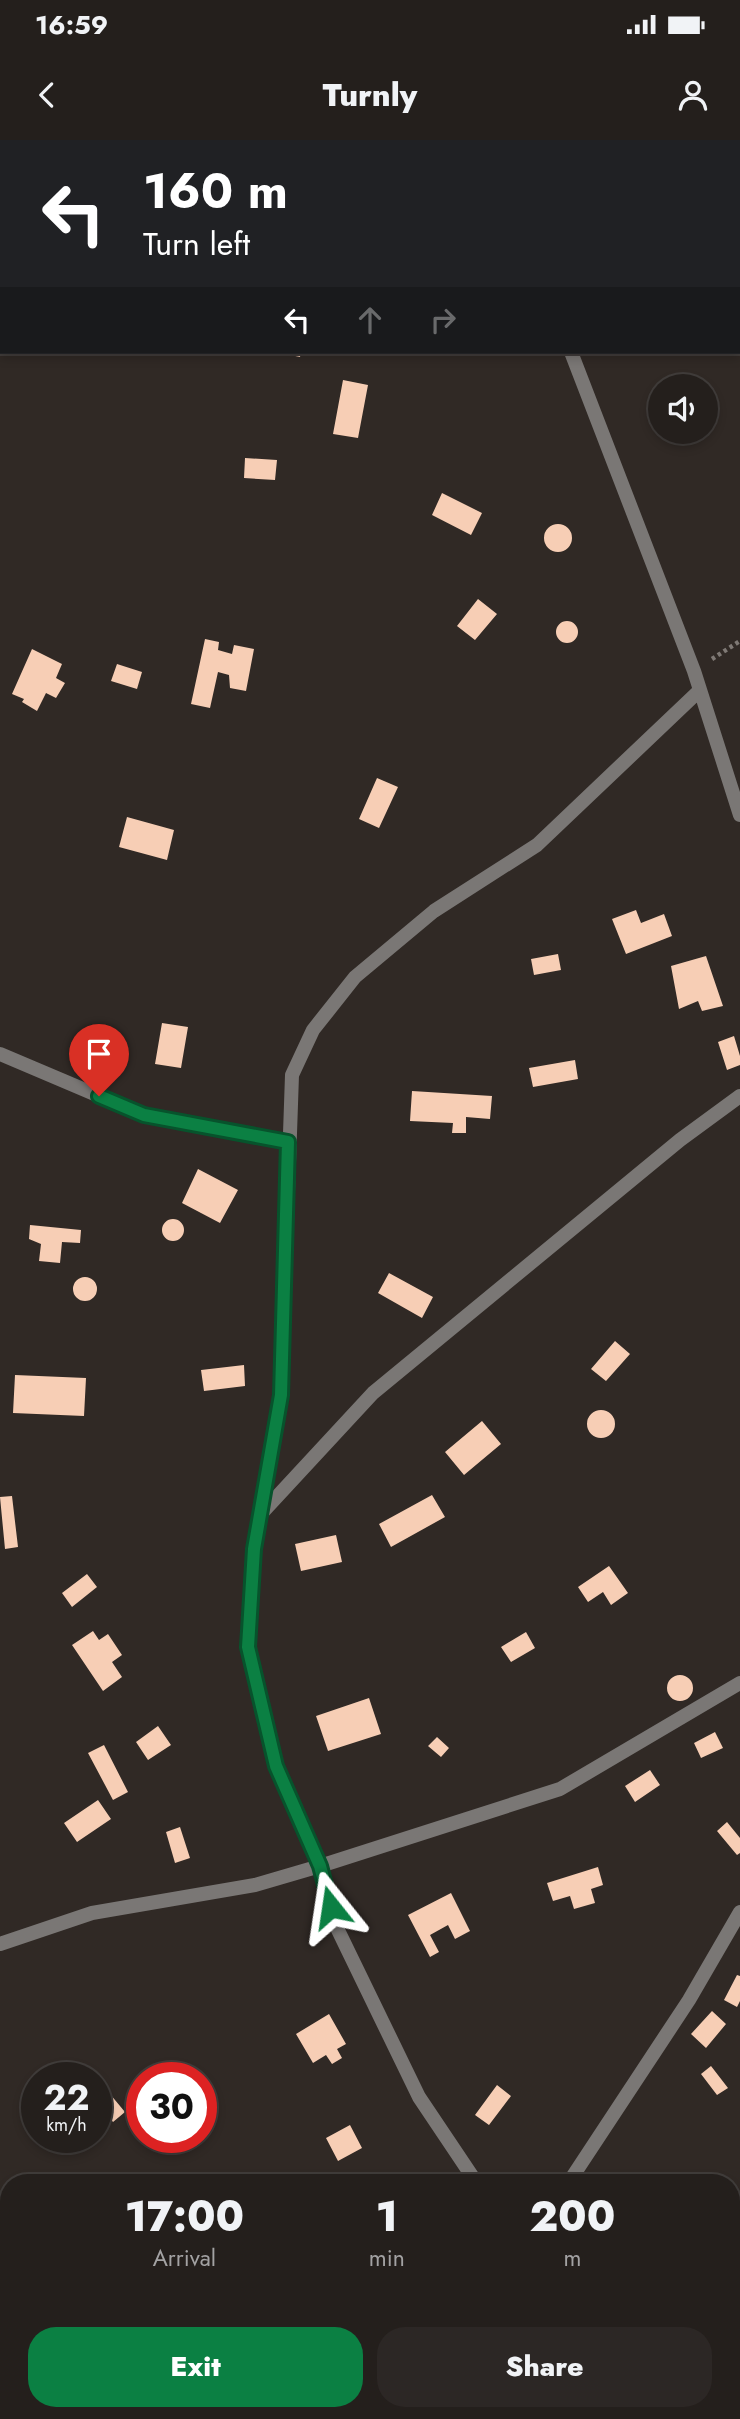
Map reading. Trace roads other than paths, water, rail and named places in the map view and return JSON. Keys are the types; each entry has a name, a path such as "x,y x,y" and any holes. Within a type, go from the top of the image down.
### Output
{"street":[{"path":"572,354 694,671 740,815"},
{"path":"471,2174 419,2097 337,1928 320,1866 276,1766 248,1647 254,1549 281,1395 292,1075 313,1030 355,977 434,911 537,845 700,690"},
{"path":"0,1054 144,1115 288,1142"},
{"path":"260,1515 373,1393 680,1140 740,1096"},
{"path":"0,1944 92,1913 255,1885 560,1789 740,1683"},
{"path":"574,2174 689,2000 740,1912"}]}
